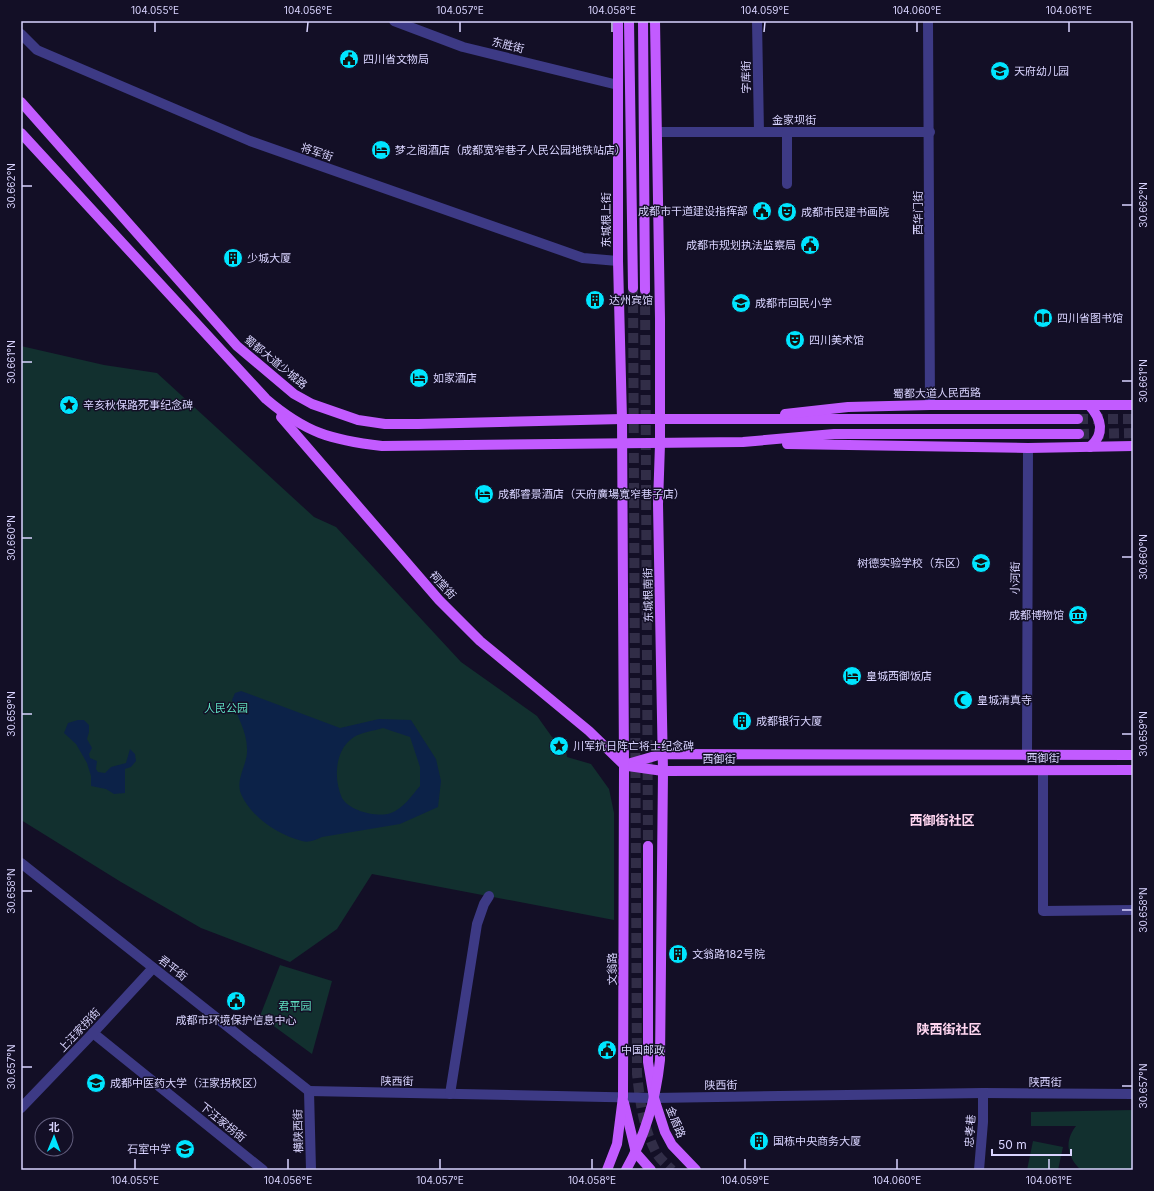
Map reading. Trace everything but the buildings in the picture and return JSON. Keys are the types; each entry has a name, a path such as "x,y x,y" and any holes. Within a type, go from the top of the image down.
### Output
{"main road":[{"name":"东城根上街","path":"618,21 618,261 622,419"},
{"path":"629,21 633,288"},
{"path":"642,21 645,290"},
{"path":"655,21 660,320 659,419"},
{"name":"蜀都大道少城路","path":"21,102 237,346 294,394 312,404 358,420 385,424 622,419"},
{"path":"21,133 266,399 290,419 315,432 344,441 382,446 660,444 743,442 834,434 1079,434"},
{"name":"祠堂街","path":"266,399 439,600 480,641 589,731 624,765"},
{"name":"蜀都大道人民西路","path":"743,418 848,407 930,404 1133,405"},
{"path":"1089,405 1097,414 1100,424 1097,441 1090,448"},
{"path":"622,419 620,444 624,765"},
{"name":"蜀都大道人民西路","path":"622,419 1078,419"},
{"name":"东城根南街","path":"659,419 660,444 658,504 663,771"},
{"path":"743,442 833,446 1028,448 1133,446"},
{"name":"西御街","path":"624,765 662,754 1027,756 1133,755"},
{"name":"西御街","path":"624,765 663,771 1133,770"},
{"name":"文翁路","path":"607,1170 616,1144 623,1098 624,765"},
{"path":"626,1170 636,1153 654,1098 660,1060 663,771"},
{"path":"648,846 647,1034 648,1062 654,1098"},
{"path":"623,1098 636,1153 651,1170"},
{"name":"金盾路","path":"654,1098 665,1132 672,1145 696,1170"}],"street":[{"name":"东胜街","path":"394,21 463,47 618,85"},
{"name":"字库街","path":"757,21 759,132"},
{"name":"西华门街","path":"928,21 930,132 930,404"},
{"name":"将军街","path":"21,34 37,50 250,141 583,258 618,261"},
{"name":"金家坝街","path":"658,132 930,132"},
{"path":"787,132 787,184"},
{"name":"小河街","path":"1027,756 1028,448"},
{"path":"1044,770 1043,911 1133,910"},
{"name":"君平街","path":"21,863 309,1092"},
{"path":"450,1094 477,924 484,904 489,896"},
{"name":"上汪家拐街","path":"21,1108 153,968"},
{"name":"下汪家拐街","path":"93,1033 263,1170"},
{"name":"陕西街","path":"309,1092 623,1098 984,1093 1133,1094"},
{"name":"横陕西街","path":"309,1092 311,1170"},
{"name":"忠孝巷","path":"979,1170 984,1093"}],"green space":[{"name":"人民公园","path":"21,346 104,365 157,373 314,517 336,527 461,662 537,716 552,737 565,742 567,757 591,764 609,789 614,813 614,920 372,874 337,929 290,962 201,928 121,882 21,820"},
{"name":"君平园","path":"280,965 332,981 312,1054 260,1016"},
{"path":"1133,1110 1133,1170 1081,1170 1073,1160 1069,1149 1070,1137 1076,1126 1031,1126 1031,1112"},
{"path":"1033,1141 1063,1147 1058,1170 1027,1170"}],"water":[{"path":"241,691 340,728 379,719 411,720 436,759 441,781 438,807 400,824 322,837 305,842 275,830 251,810 241,794 240,783 247,755 247,742 244,730 232,700 235,693","holes":["383,728 410,737 420,767 420,786 407,801 395,811 379,815 357,810 346,803 339,790 337,773 339,756 348,742 357,735"]},
{"path":"84,720 89,725 87,739 92,748 89,754 90,758 97,761 96,769 98,772 105,773 111,767 126,763 130,749 135,754 136,761 131,767 125,769 125,793 114,794 106,789 91,786 91,776 87,763 76,744 64,733 68,723"}],"tunnel":[{"path":"633,288 637,1074 641,1105 648,1135 657,1154 672,1170"},
{"path":"645,290 648,846"},
{"path":"1078,419 1133,419"},
{"path":"1079,434 1133,433"}],"place":[{"name":"四川省文物局","path":"349,59"},
{"name":"天府幼儿园","path":"1000,71"},
{"name":"梦之阁酒店（成都宽窄巷子人民公园地铁站店）","path":"381,150"},
{"name":"成都市干道建设指挥部","path":"762,211"},
{"name":"成都市民建书画院","path":"787,212"},
{"name":"成都市规划执法监察局","path":"810,245"},
{"name":"少城大厦","path":"233,258"},
{"name":"达州宾馆","path":"595,300"},
{"name":"成都市回民小学","path":"741,303"},
{"name":"四川省图书馆","path":"1043,318"},
{"name":"四川美术馆","path":"795,340"},
{"name":"如家酒店","path":"419,378"},
{"name":"辛亥秋保路死事纪念碑","path":"69,405"},
{"name":"成都睿景酒店（天府廣場寬窄巷子店）","path":"484,494"},
{"name":"树德实验学校（东区）","path":"981,563"},
{"name":"成都博物馆","path":"1078,615"},
{"name":"皇城西御饭店","path":"852,676"},
{"name":"皇城清真寺","path":"963,700"},
{"name":"成都银行大厦","path":"742,721"},
{"name":"川军抗日阵亡将士纪念碑","path":"559,746"},
{"name":"文翁路182号院","path":"678,954"},
{"name":"成都市环境保护信息中心","path":"236,1001"},
{"name":"中国邮政","path":"607,1050"},
{"name":"成都中医药大学（汪家拐校区）","path":"96,1083"},
{"name":"国栋中央商务大厦","path":"759,1141"},
{"name":"石室中学","path":"185,1149"}],"district":[{"name":"西御街社区","path":"942,820"},
{"name":"陕西街社区","path":"949,1029"}]}
